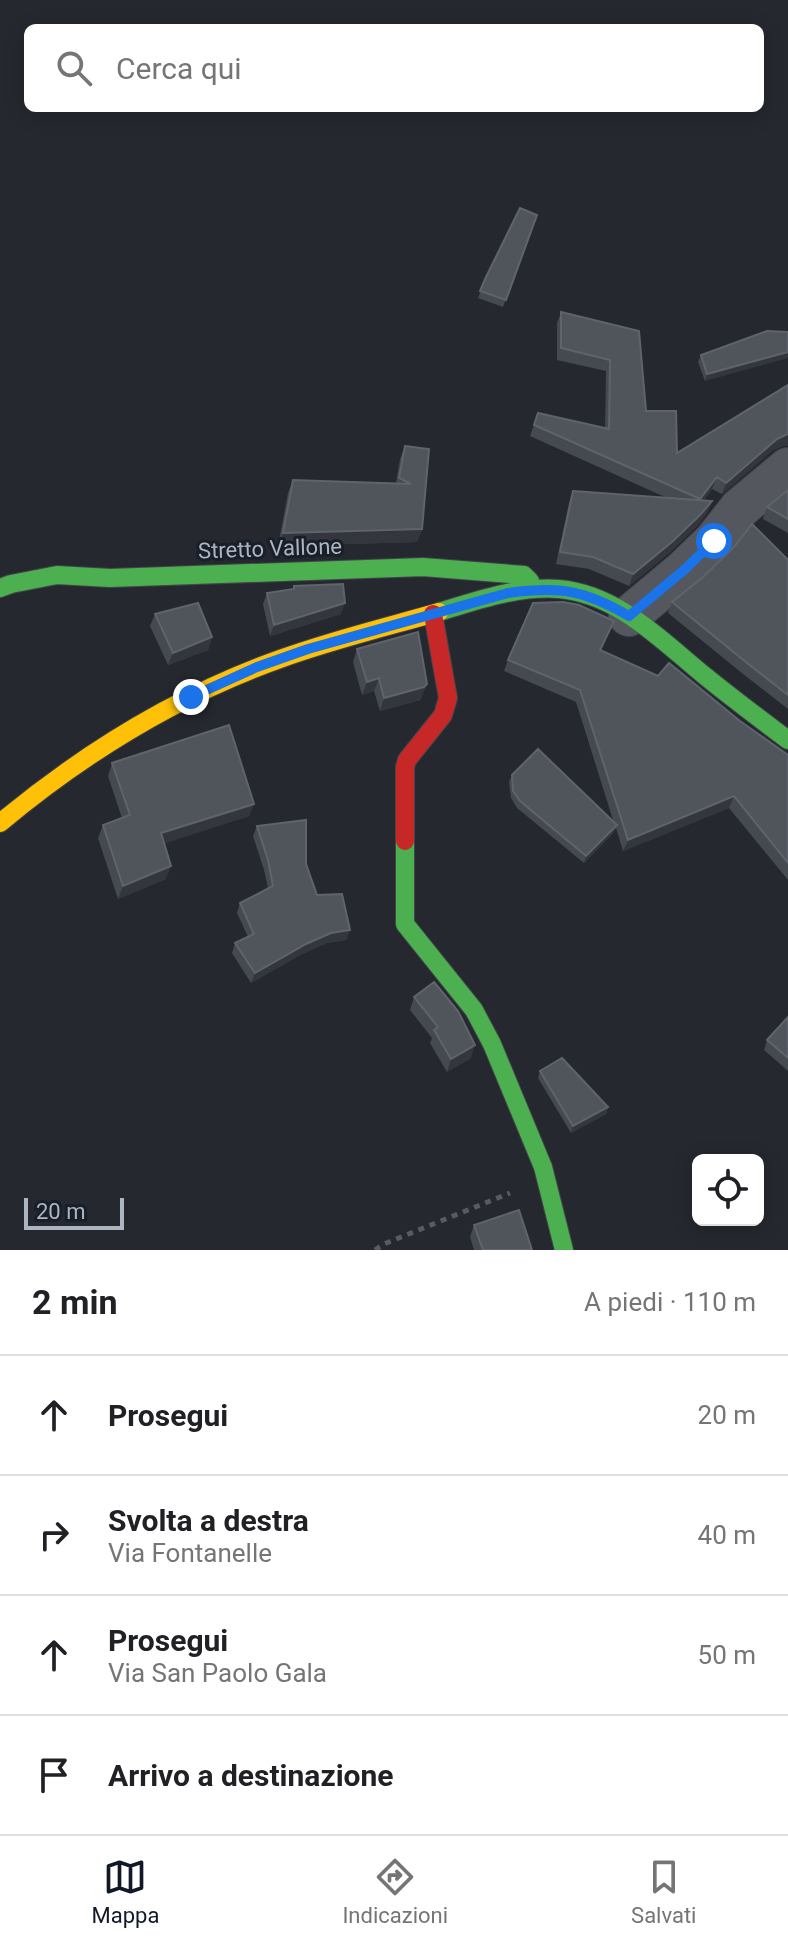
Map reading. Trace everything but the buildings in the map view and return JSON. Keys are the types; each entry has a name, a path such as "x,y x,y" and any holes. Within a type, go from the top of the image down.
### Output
{"street":[{"path":"629,616 684,570 714,541 740,508 788,468"},
{"name":"Stretto Vallone","path":"0,588 57,575 110,578 423,567 524,575 537,589"},
{"path":"0,823 34,793 135,727 257,667 308,649 508,593 537,589 581,593 629,616 788,740"},
{"path":"433,614 448,698 443,715 407,760 405,767 405,924 474,1010 492,1044 543,1167 564,1250"}],"path":[{"path":"375,1250 525,1186 543,1167"}],"traffic: fast":[{"path":"0,588 57,575 110,578 423,567 524,575 530,581"},
{"path":"439,612 528,590 559,589 601,600 638,621 788,740"},
{"path":"405,841 405,924 474,1010 492,1044 543,1167 564,1250"}],"traffic: slow":[{"path":"0,823 98,750 204,690 300,652 439,612"}],"traffic: jam":[{"path":"405,841 407,760 443,715 448,698 433,614"}],"route":[{"path":"191,697 257,667 308,649 508,593 562,589 605,602 629,616 714,541"}]}
